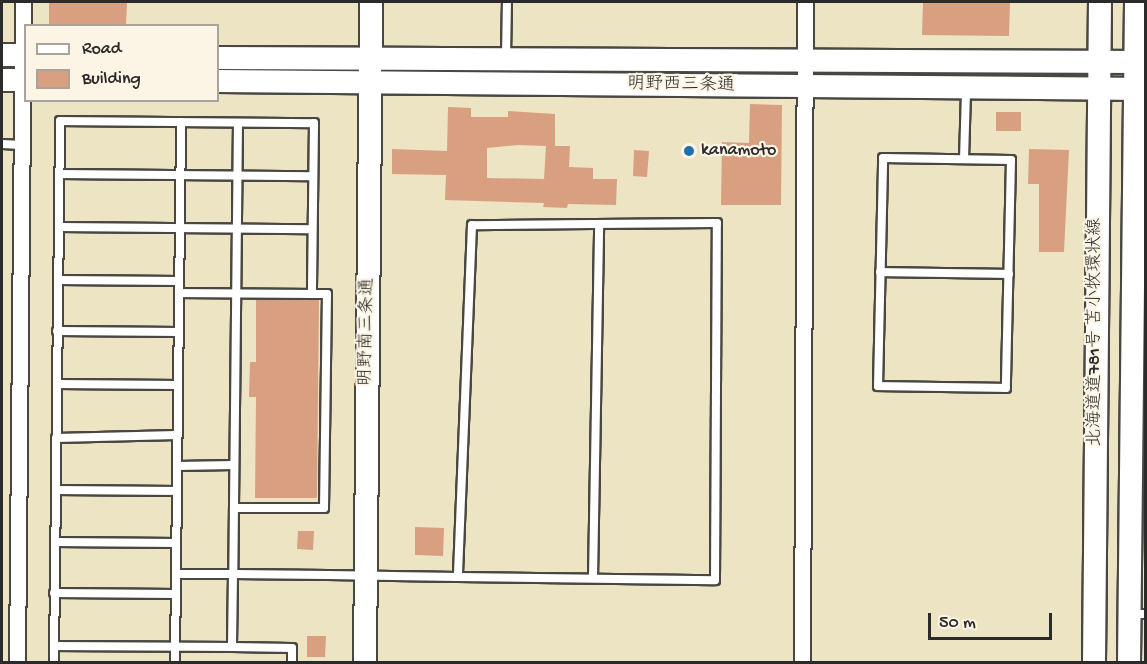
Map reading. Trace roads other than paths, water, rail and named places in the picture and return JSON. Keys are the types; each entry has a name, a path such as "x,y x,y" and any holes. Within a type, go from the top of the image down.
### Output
{"street":[{"path":"17,663 22,145 16,80 23,2"},
{"name":"明野南三条通","path":"365,663 371,2"},
{"path":"802,663 805,2"},
{"name":"北海道道781号 苫小牧環状線","path":"1094,663 1100,2"},
{"name":"北海道道781号 苫小牧環状線","path":"1129,663 1137,614 1141,63 1136,2"},
{"name":"明野西三条通","path":"219,58 370,71 804,88 1141,89"},
{"name":"明野西三条通","path":"219,81 505,61 1141,63"}],"lane":[{"path":"505,61 507,2"},
{"path":"964,159 966,89"},
{"path":"54,663 60,121 314,123 312,294"},
{"path":"175,663 181,122"},
{"path":"232,647 238,123"},
{"path":"2,144 22,145"},
{"path":"883,158 1011,160 1006,388 878,386 880,272 883,158"},
{"path":"59,174 313,176"},
{"path":"176,574 715,580 717,223 472,225 458,577"},
{"path":"593,578 599,224"},
{"path":"59,227 312,229"},
{"path":"880,272 1008,274"},
{"path":"58,280 179,281"},
{"path":"179,293 327,294 324,508 234,508"},
{"path":"57,331 179,332"},
{"path":"57,384 178,385"},
{"path":"56,438 177,435"},
{"path":"177,466 234,465"},
{"path":"56,490 177,491"},
{"path":"55,542 176,543"},
{"path":"54,593 176,594"},
{"path":"54,646 292,648 292,663"}],"place":[{"name":"kanamoto","path":"689,151"}]}
